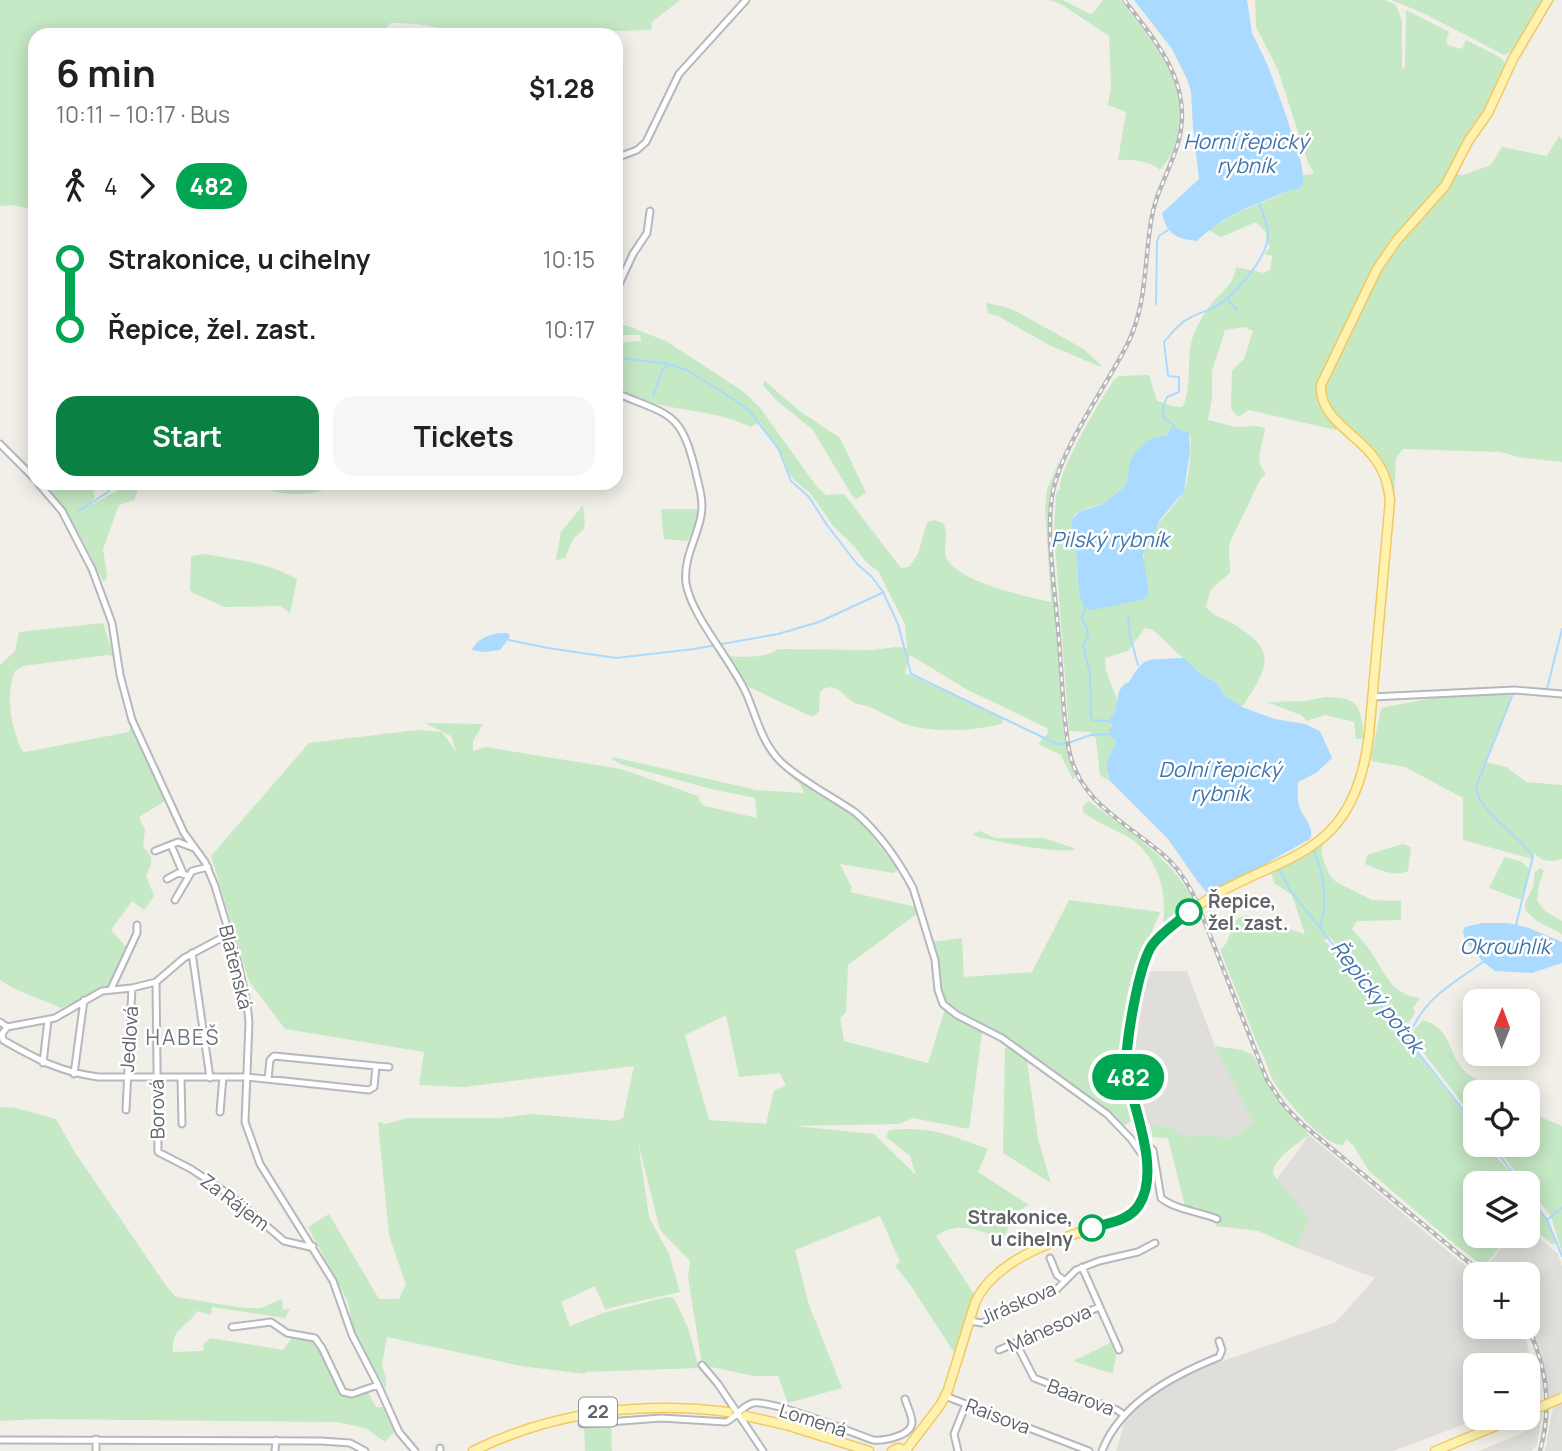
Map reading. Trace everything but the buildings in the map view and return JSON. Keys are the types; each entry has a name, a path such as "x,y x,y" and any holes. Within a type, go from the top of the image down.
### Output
{"main road":[{"path":"894,1450 906,1451 945,1396 981,1291 990,1281 1049,1242 1123,1219 1134,1212 1143,1197 1147,1165 1126,1066 1143,963 1153,943 1198,905 1321,841 1346,813 1364,769 1390,500 1383,470 1374,457 1326,408 1322,400 1321,384 1377,269 1397,240 1445,186 1469,140 1488,113 1513,59 1548,0"},
{"path":"1540,1407 1562,1398"},
{"name":"22","path":"473,1451 530,1428 595,1413 661,1407 737,1414 786,1425 869,1451"},
{"path":"1435,1451 1486,1430"}],"street":[{"path":"623,155 638,150 646,142 679,74 746,0"},
{"path":"623,276 647,233 650,211"},
{"path":"623,396 672,418 685,434 702,502 701,516 686,566 686,584 693,603 739,679 769,747 782,763 867,822 885,843 908,878 932,948 938,990 943,1004 957,1016 1002,1038 1107,1114 1143,1148 1150,1146 1153,1150 1161,1198 1179,1208 1217,1219"},
{"name":"Blatenská","path":"0,444 28,472"},
{"name":"Blatenská","path":"44,490 62,511 92,569 112,623 120,675 132,720 184,833 208,867 238,963 248,1013 244,1106 248,1134 260,1164 313,1246 332,1281 349,1326 378,1385"},
{"path":"1372,697 1515,690 1562,694"},
{"path":"155,851 178,842 194,848"},
{"path":"170,845 186,875"},
{"path":"175,900 186,875 208,867"},
{"path":"167,879 178,873 186,875"},
{"path":"111,989 137,933 136,925"},
{"path":"6,1027 48,1020 111,989 132,988 156,982 192,953 229,934"},
{"path":"192,953 210,1078"},
{"name":"Borová","path":"156,982 158,1152"},
{"name":"Jedlová","path":"125,1110 132,988"},
{"path":"74,1074 84,1000"},
{"path":"43,1063 48,1020"},
{"path":"0,1021 6,1027"},
{"path":"6,1027 3,1040 43,1063 74,1074 126,1079 247,1077 369,1090 374,1087 376,1066"},
{"path":"268,1079 270,1060 274,1056 389,1068"},
{"path":"220,1112 223,1077"},
{"path":"181,1078 182,1124"},
{"name":"Za Rájem","path":"158,1152 191,1169 233,1197 284,1241 313,1246"},
{"name":"Jiráskova","path":"970,1321 982,1323 1057,1290 1071,1273 1099,1261 1138,1252 1155,1243"},
{"name":"Jiráskova","path":"1050,1258 1057,1275 1065,1281"},
{"path":"1082,1268 1118,1350"},
{"name":"Mánesova","path":"999,1350 1099,1307"},
{"path":"232,1327 271,1322 287,1333 313,1337 322,1348 343,1392 352,1394 378,1385 398,1432 410,1449"},
{"path":"1102,1451 1111,1430 1124,1415 1168,1381 1219,1357 1222,1350 1219,1340"},
{"name":"Baarova","path":"1016,1343 1034,1378 1124,1415"},
{"path":"702,1365 763,1451"},
{"name":"Raisova","path":"945,1396 1089,1451"},
{"path":"894,1450 892,1437 911,1428 912,1421 905,1399"},
{"name":"Lomená","path":"582,1424 661,1418 726,1422 750,1404 762,1404 788,1410 873,1440 892,1437"},
{"path":"958,1451 954,1434 966,1404"},
{"path":"96,1439 96,1451"},
{"path":"0,1440 341,1441 365,1451"},
{"path":"275,1451 276,1440"}],"shaded area":[{"path":"1143,971 1187,971 1215,1046 1253,1123 1230,1140 1203,1134 1191,1137 1177,1134 1176,1129 1143,1123 1129,1060"},
{"path":"1309,1135 1463,1264 1463,1339 1526,1339 1529,1353 1463,1353 1463,1425 1393,1451 1116,1451 1125,1421 1137,1407 1173,1382 1205,1366 1336,1322 1375,1278 1297,1248 1309,1218 1277,1179"},
{"path":"1540,1238 1558,1254 1562,1266 1562,1394 1550,1399 1541,1352 1535,1339 1540,1339 1540,1262 1490,1262 1501,1248 1540,1248"},
{"path":"1562,1403 1562,1451 1545,1451 1553,1408"},
{"path":"1539,1430 1537,1445 1531,1451 1479,1451 1524,1432"}],"green space":[{"path":"0,0 680,0 652,22 651,30 439,28 402,23 391,23 386,28 28,28 28,208 0,206"},
{"path":"1049,0 1063,0 1090,14 1103,0 1120,0 1163,58 1177,90 1179,126 1171,155 1160,170 1140,161 1118,160 1126,112 1108,105 1111,85 1109,36 1061,4"},
{"path":"1255,0 1385,0 1396,5 1402,21 1402,70 1405,67 1406,10 1449,32 1446,42 1450,46 1462,49 1466,40 1500,57 1506,64 1486,106 1466,135 1443,184 1374,268 1327,363 1321,376 1319,401 1336,425 1336,430 1249,410 1238,417 1231,409 1232,371 1244,359 1253,331 1244,327 1225,330 1212,371 1212,398 1208,420 1236,427 1265,428 1259,457 1266,474 1261,478 1230,542 1230,573 1211,589 1206,606 1213,614 1255,640 1265,658 1263,668 1242,707 1225,696 1216,682 1200,674 1153,630 1145,628 1128,651 1105,658 1106,671 1118,702 1109,731 1109,736 1115,739 1116,743 1111,752 1107,776 1112,783 1100,775 1096,739 1090,732 1069,731 1054,531 1056,493 1060,489 1065,468 1073,452 1114,380 1119,376 1149,375 1157,401 1182,407 1187,393 1191,345 1204,314 1229,284 1236,267 1264,273 1270,270 1272,256 1264,254 1270,247 1266,232 1256,222 1221,237 1208,230 1237,213 1298,189 1304,184 1303,175 1314,174 1278,70 1256,27","holes":["1189,433 1189,472 1184,490 1147,542 1144,562 1125,603 1085,608 1078,584 1071,524 1075,514 1103,504 1123,488 1129,479 1130,461 1150,439"]},
{"path":"1391,0 1543,0 1511,52 1504,55 1423,13"},
{"path":"1559,136 1562,139 1562,462 1523,458 1500,452 1403,449 1396,458 1394,498 1388,476 1328,406 1324,385 1379,270 1409,231 1440,198 1454,174 1463,175 1491,165 1502,147 1547,156"},
{"path":"986,303 1019,313 1082,348 1101,367 1051,346 988,313"},
{"path":"623,325 666,341 744,392 761,409 817,487 826,495 844,494 901,568 909,567 918,554 927,522 934,520 943,523 945,528 947,559 965,575 994,587 1051,602 1045,508 1047,490 1061,456 1050,492 1048,516 1064,732 1067,753 1075,776 1073,780 1061,755 1038,744 1048,733 1047,728 966,689 910,655 905,673 1003,718 1002,724 950,730 911,726 868,706 855,703 833,687 823,689 820,693 819,711 810,716 747,686 730,656 762,655 778,649 907,648 905,624 878,571 867,563 834,527 810,493 795,481 760,422 751,427 718,416 649,402 623,392 623,342 641,341 640,335 623,335"},
{"path":"764,380 798,410 840,438 866,493 856,499 851,494 813,430 776,400 763,385"},
{"path":"50,490 93,490 95,498 82,510 118,490 138,490 134,500 119,505 103,549 106,580 103,581 70,518"},
{"path":"271,490 323,490 307,494"},
{"path":"583,505 583,530 573,539 565,558 556,560 561,532"},
{"path":"661,509 699,509 688,541 664,539"},
{"path":"205,554 263,565 297,579 290,613 280,606 225,607 193,593 190,590 191,556"},
{"path":"103,623 114,657 108,655 23,666 15,671 10,691 12,721 22,751 25,752 129,732 131,724 165,801 139,817 145,830 143,847 151,860 146,875 154,896 144,910 132,901 111,930 129,950 109,988 61,1008 0,980 0,665 15,651 19,632"},
{"path":"1510,693 1511,698 1485,762 1506,767 1526,782 1562,785 1562,859 1547,861 1534,853 1533,859 1463,840 1463,798 1405,767 1372,761 1381,709 1385,707 1439,697"},
{"path":"1325,697 1345,699 1356,705 1363,725 1364,736 1361,739 1356,739 1354,722 1325,715 1307,721 1301,715 1267,702 1305,701"},
{"path":"425,723 483,724 473,741 473,751 485,747 621,769 698,796 705,806 757,818 755,798 711,789 620,764 612,759 613,757 756,790 804,793 800,784 788,774 791,772 860,820 898,870 893,873 840,864 852,888 850,892 916,907 918,913 848,965 846,1012 840,1018 844,1041 928,1063 945,1009 982,1033 969,1129 913,1118 899,1124 795,1126 874,1134 916,1175 910,1156 886,1137 889,1130 917,1129 962,1140 988,1149 978,1172 1029,1205 1006,1218 1012,1221 1003,1239 977,1230 961,1228 944,1231 936,1236 974,1294 955,1354 895,1266 900,1262 880,1216 795,1250 809,1305 842,1388 788,1403 778,1376 754,1376 702,1365 688,1277 690,1261 660,1230 638,1142 649,1217 669,1254 680,1292 605,1309 595,1286 561,1302 570,1326 603,1313 667,1297 674,1298 688,1328 699,1368 585,1374 521,1366 387,1337 382,1365 386,1389 353,1331 348,1302 308,1227 329,1214 379,1299 399,1299 406,1284 389,1236 378,1122 386,1124 407,1118 499,1118 532,1114 616,1121 623,1118 634,1066 464,1087 419,1085 424,1052 285,1029 249,981 211,856 309,743 417,730 442,732 457,753 451,736","holes":["726,1015 739,1077 780,1073 786,1086 774,1090 766,1124 709,1120 685,1035"]},
{"path":"1089,801 1161,858 1195,902 1167,925 1163,925 1162,888 1148,855 1130,838 1083,812 1083,806"},
{"path":"980,831 995,838 1044,838 1076,849 1042,849 973,834"},
{"path":"1323,844 1321,854 1329,874 1336,882 1372,900 1401,901 1401,920 1357,921 1352,929 1391,983 1403,993 1420,998 1413,1008 1415,1013 1409,1022 1400,1026 1330,937 1324,940 1348,965 1463,1112 1463,1157 1497,1157 1509,1171 1463,1171 1463,1248 1499,1248 1487,1262 1478,1262 1369,1171 1353,1145 1346,1139 1343,1145 1325,1138 1293,1107 1272,1078 1220,950 1233,925 1246,915 1305,934 1292,895 1274,883 1271,871"},
{"path":"1403,844 1411,847 1408,871 1392,873 1365,864 1367,855"},
{"path":"1505,857 1522,862 1529,869 1521,900 1489,888"},
{"path":"1541,868 1544,871 1537,901 1545,911 1562,921 1562,934 1537,921 1525,910 1535,872"},
{"path":"1069,900 1160,912 1141,958 1123,1072 1135,1118 1124,1126 1006,1035 949,1006 942,992 939,960 932,942 962,938 964,977 1032,972"},
{"path":"1423,1020 1438,1028 1464,1071 1478,1080 1463,1080 1463,1104 1413,1039 1414,1030"},
{"path":"1215,1046 1242,1050 1253,1055 1273,1094 1309,1135 1281,1157 1273,1174 1309,1218 1297,1248 1258,1231 1216,1226 1218,1217 1196,1207 1185,1206 1168,1138 1153,1137 1150,1124 1176,1129 1178,1134 1191,1137 1203,1134 1231,1139 1253,1123"},
{"path":"1005,1048 1027,1061 1038,1139 1051,1183 1003,1153"},
{"path":"0,1107 16,1108 56,1119 74,1151 176,1297 243,1308 261,1308 282,1299 283,1310 290,1308 285,1318 212,1307 211,1315 197,1311 177,1332 173,1352 203,1351 204,1343 210,1338 283,1350 293,1336 313,1336 343,1392 367,1391 376,1407 383,1407 394,1432 385,1442 365,1428 337,1422 40,1419 0,1421"},
{"path":"1540,1117 1562,1126 1562,1253 1551,1216 1540,1203 1540,1171 1515,1171 1504,1157 1540,1157"},
{"path":"1540,1210 1550,1225 1555,1243 1553,1245 1540,1235"},
{"path":"1112,1342 1117,1351 1113,1372 1073,1361"},
{"path":"611,1423 612,1451 585,1451 584,1426"}],"water":[{"name":"Horní řepický rybník","path":"1134,0 1247,0 1252,33 1268,66 1286,115 1301,162 1304,184 1298,189 1229,217 1197,241 1183,239 1170,231 1162,213 1199,179 1191,92 1172,49"},
{"name":"Pilský rybník","path":"1170,429 1189,433 1190,451 1184,491 1160,520 1143,555 1149,594 1144,599 1093,610 1085,608 1078,584 1071,524 1073,518 1079,512 1103,504 1123,488 1128,479 1130,461 1137,451 1150,439 1168,435"},
{"path":"499,633 508,633 510,637 500,650 472,650 480,640"},
{"name":"Dolní řepický rybník","path":"1184,658 1200,674 1216,682 1225,696 1242,707 1275,719 1305,724 1320,731 1332,758 1316,773 1298,782 1298,804 1310,826 1310,839 1208,894 1168,839 1112,783 1107,773 1109,758 1116,743 1115,739 1109,736 1112,725 1109,720 1121,689 1143,663"},
{"name":"Okrouhlík","path":"1482,923 1508,923 1529,928 1562,942 1562,963 1532,973 1495,971 1483,962 1465,940 1465,927"}],"waterway":[{"name":"Řepický potok","path":"1174,429 1173,424 1164,418 1163,407 1167,397 1179,392 1179,377 1168,376 1164,342 1184,321 1221,303 1256,266 1268,235 1259,203"},
{"path":"1156,304 1157,242 1159,236 1168,230"},
{"path":"1229,297 1237,310"},
{"path":"623,358 668,364 687,370 741,404 752,414 779,450 791,481 809,497 857,564 872,577 883,592 898,624 911,674 1057,744 1091,735 1108,734"},
{"path":"653,396 667,365"},
{"path":"79,511 109,490"},
{"path":"509,640 616,658 694,649 778,634 819,622 882,593"},
{"path":"1085,607 1082,619 1088,637 1083,645 1090,674 1091,717 1092,720 1108,721"},
{"name":"Řepický potok","path":"1128,615 1130,636 1138,665"},
{"path":"1547,689 1562,629"},
{"path":"1516,925 1533,856 1491,814 1478,796 1476,787 1513,694 1531,694"},
{"path":"1313,850 1324,888 1320,926"},
{"name":"Řepický potok","path":"1279,869 1290,890 1463,1110"},
{"path":"1407,1039 1430,1003 1448,986 1483,962"},
{"name":"Řepický potok","path":"1501,1157 1511,1171"},
{"path":"1547,1220 1562,1208"},
{"name":"Řepický potok","path":"1540,1210 1547,1220 1562,1256"}],"railway":[{"path":"1124,0 1161,50 1170,67 1182,104 1182,125 1153,211 1142,300 1133,330 1118,362 1075,436 1053,491 1051,559 1069,750 1084,786 1096,800 1170,861 1186,882 1198,905 1267,1080 1283,1104 1302,1124 1469,1262"},
{"path":"1533,1339 1546,1387 1546,1419 1540,1451"}],"bus line":[{"name":"482","path":"1092,1228 1130,1215 1138,1208 1143,1197 1147,1165 1145,1146 1127,1073 1127,1057 1143,963 1153,943 1189,912"}],"place":[{"name":"Řepice, žel. zast.","path":"1189,912"},
{"name":"Strakonice, u cihelny","path":"1092,1228"}],"district":[{"name":"HABEŠ","path":"183,1038"}]}
